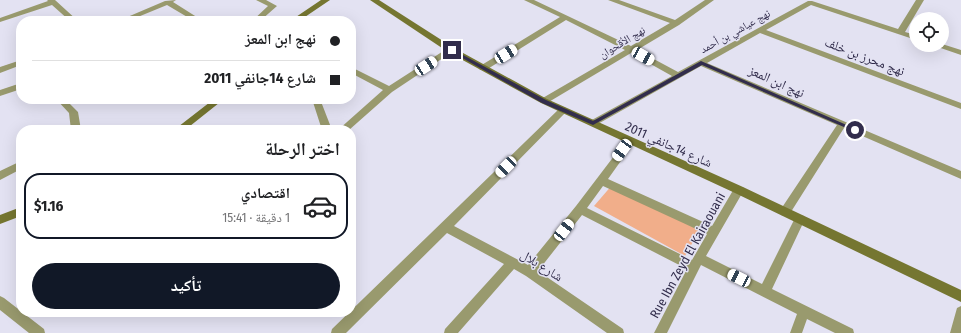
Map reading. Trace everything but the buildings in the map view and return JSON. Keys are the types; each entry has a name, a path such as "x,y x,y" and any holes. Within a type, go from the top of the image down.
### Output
{"street":[{"path":"302,16 326,0"},
{"name":"شارع 14جانفي 2011","path":"374,0 452,50 544,101 739,190 961,296"},
{"path":"528,0 610,38 677,75"},
{"path":"612,0 676,23"},
{"name":"نهج الأقحوان","path":"544,101 676,23 710,0"},
{"path":"900,33 920,0"},
{"path":"0,20 52,1 68,16"},
{"path":"262,16 273,6 266,1"},
{"name":"نهج عياشي بن أحمد","path":"593,123 760,30 807,1 909,36"},
{"path":"133,16 163,2 190,16"},
{"path":"483,68 564,18"},
{"name":"نهج محرز بن خلف","path":"760,30 961,106"},
{"path":"949,49 961,53"},
{"path":"349,125 389,90 452,50"},
{"name":"نهج ابن المعز","path":"701,62 961,175"},
{"path":"0,70 16,64"},
{"path":"356,73 389,90"},
{"path":"0,93 16,88"},
{"path":"65,104 73,112 75,125"},
{"path":"186,125 213,104"},
{"path":"318,104 325,125"},
{"path":"356,315 563,110"},
{"path":"785,212 842,124"},
{"path":"530,272 580,209 630,141"},
{"path":"0,176 16,168"},
{"path":"600,180 714,232"},
{"name":"Rue Ibn Zeyd El Kairaouani","path":"660,333 697,262 739,190"},
{"path":"580,209 697,262 766,291 848,333"},
{"path":"0,220 16,213"},
{"path":"766,291 800,219"},
{"name":"شارع بلال","path":"446,227 530,272 618,333"},
{"path":"450,333 512,262"},
{"path":"0,302 16,315"},
{"path":"796,333 804,311"},
{"path":"956,333 961,312"},
{"path":"19,317 39,333"},
{"path":"337,333 353,317"}],"shaded area":[{"path":"613,184 700,229 685,256 594,206"}],"route":[{"path":"452,50 544,101 593,123 701,62 855,130"}]}
